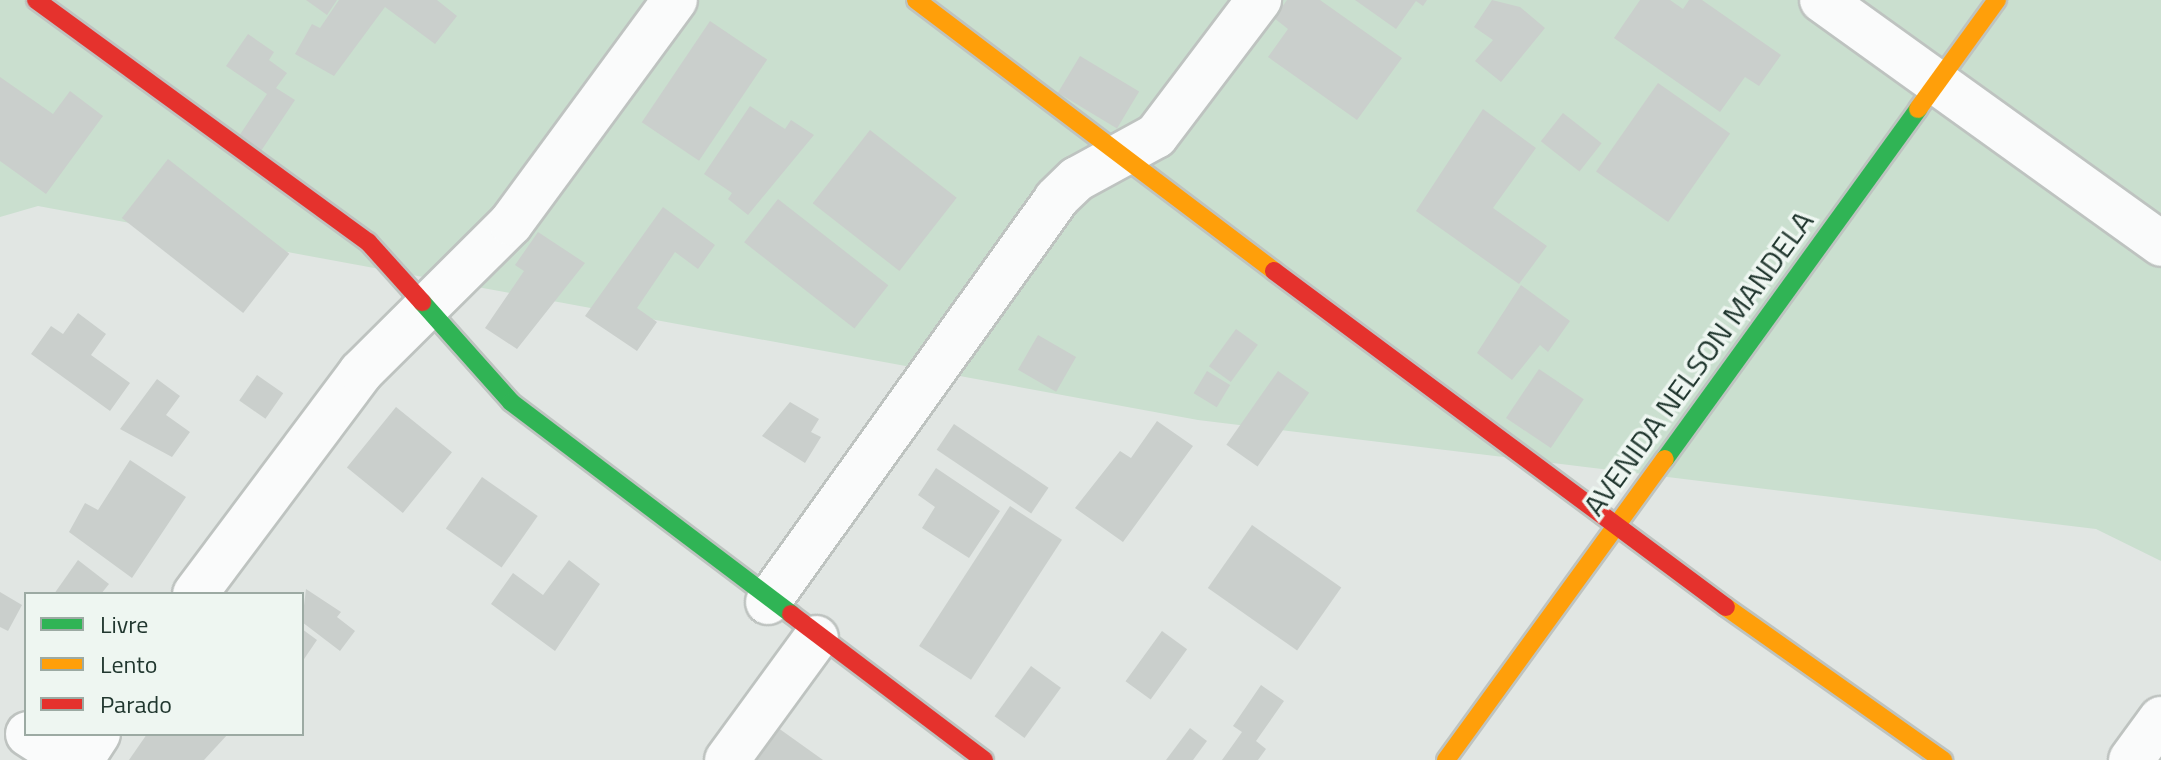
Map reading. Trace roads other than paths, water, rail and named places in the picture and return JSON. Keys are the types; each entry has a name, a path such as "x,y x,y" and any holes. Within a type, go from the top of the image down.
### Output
{"street":[{"path":"36,0 368,242 428,307 474,368 511,402 768,602 984,760"},
{"path":"196,592 361,372 511,223 675,0"},
{"path":"916,0 1612,527 1943,760"},
{"path":"768,602 1056,199 1077,179 1123,158 1156,136 1259,0"},
{"path":"1822,0 2161,244"},
{"name":"AVENIDA NELSON MANDELA","path":"1446,760 1997,0"},
{"path":"727,760 816,638"},
{"path":"0,715 24,731"},
{"path":"2131,760 2161,719"},
{"path":"32,736 68,760"},
{"path":"81,760 97,736"}]}
